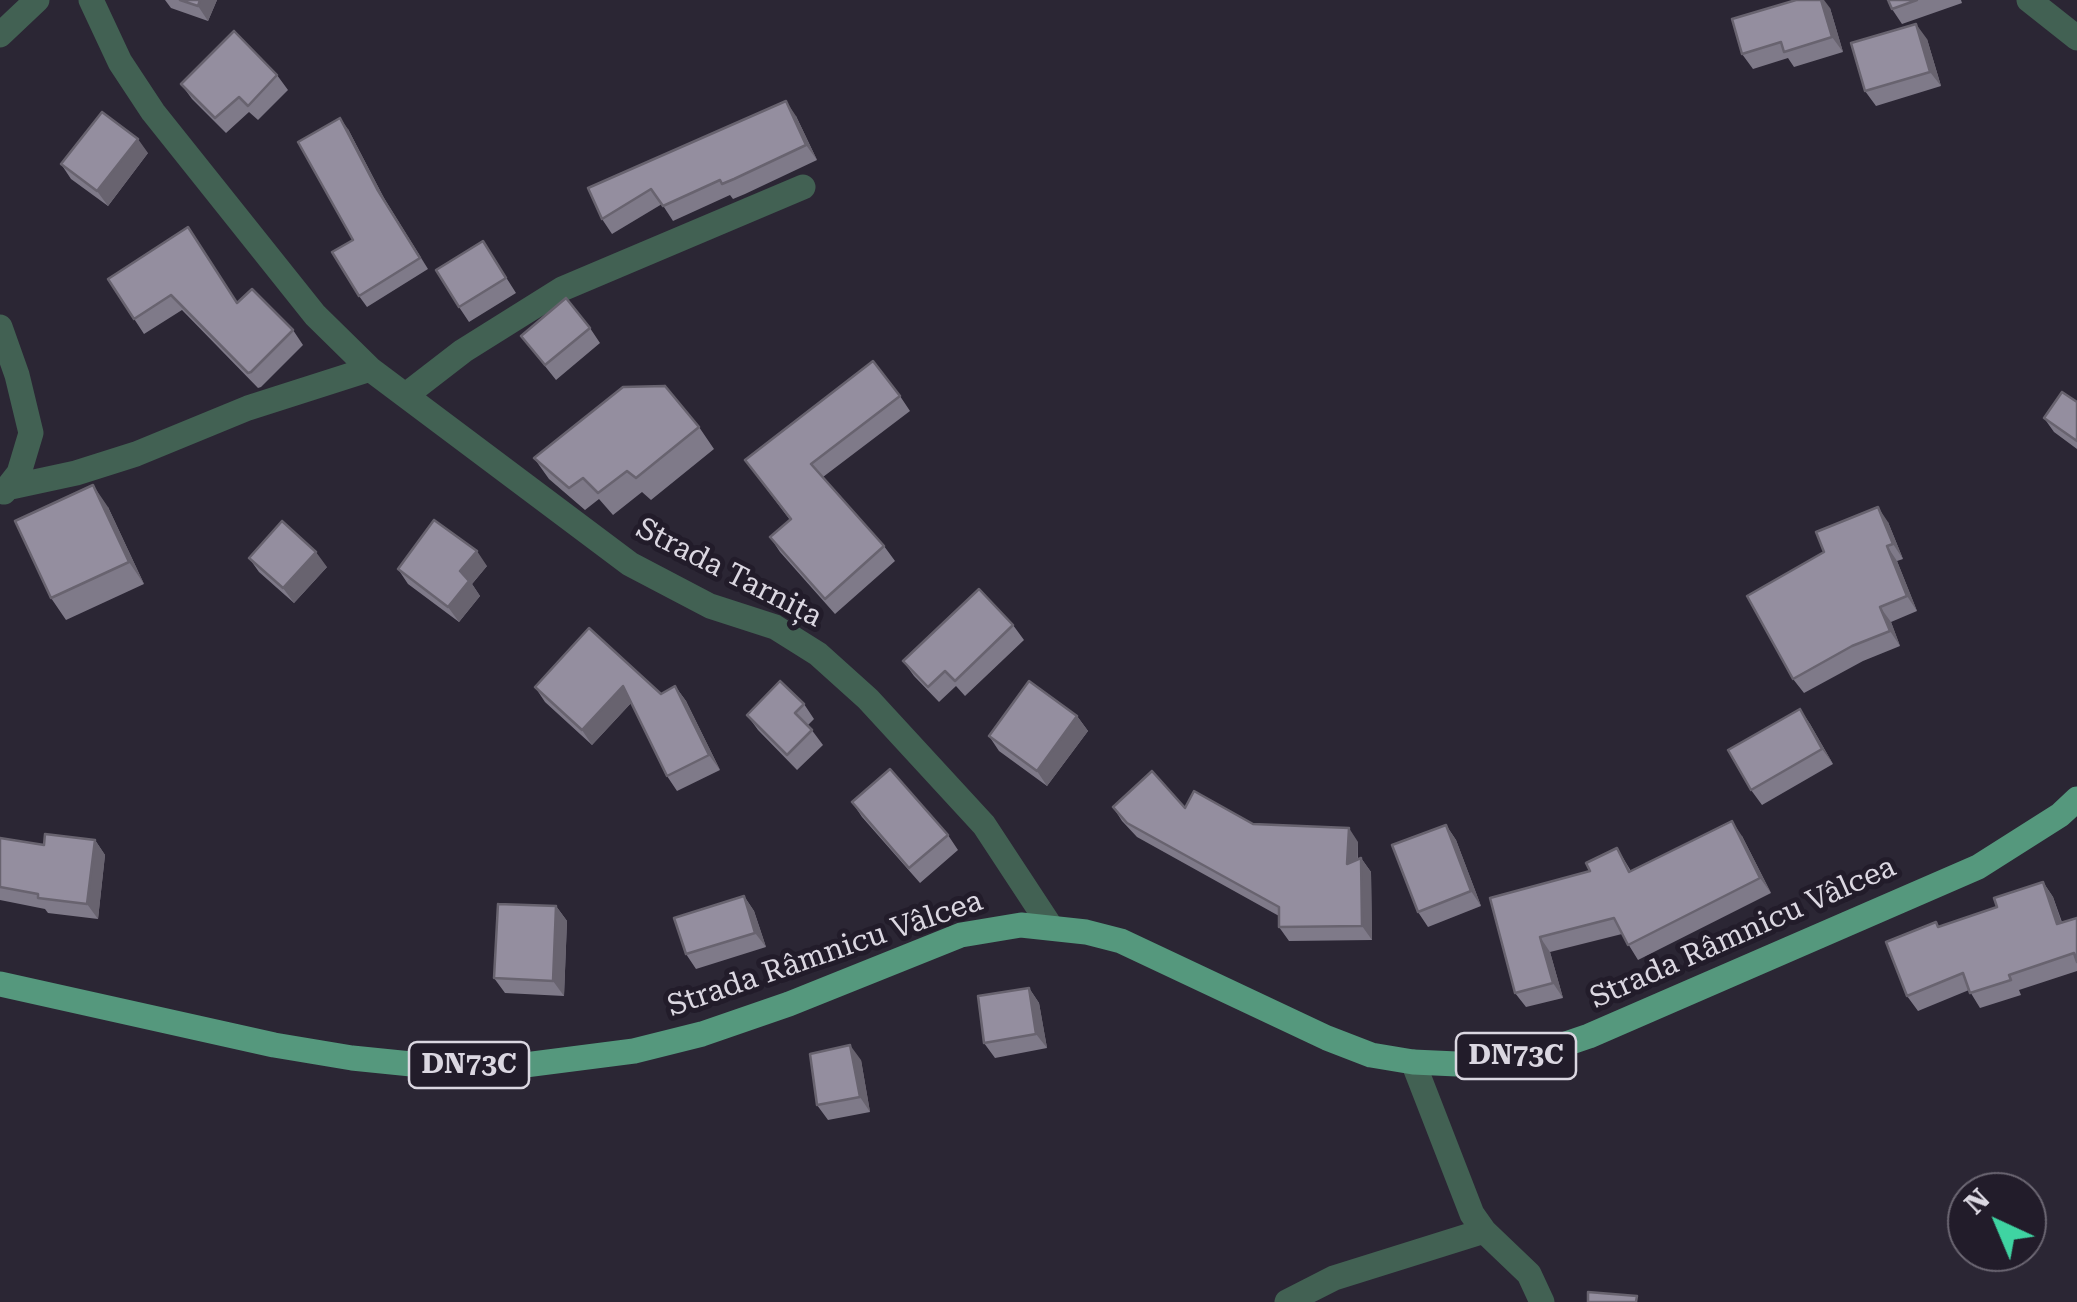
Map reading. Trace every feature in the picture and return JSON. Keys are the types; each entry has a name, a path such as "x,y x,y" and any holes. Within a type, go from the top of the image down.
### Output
{"main road":[{"name":"Strada Râmnicu Vâlcea","path":"0,984 274,1046 332,1055 431,1066 525,1064 634,1051 702,1034 789,1004 961,935 1021,924 1121,941 1371,1055 1457,1064 1542,1052 1589,1036 1978,866 2060,815 2077,799"}],"street":[{"path":"0,35 36,0"},
{"name":"Strada Tarnița","path":"91,0 120,62 153,112 315,314 370,368 630,564 710,606 775,628 818,654 868,698 984,825 1052,927"},
{"path":"2030,0 2077,38"},
{"path":"406,396 464,351 562,289 803,187"},
{"path":"0,327 31,433 19,473 5,490"},
{"path":"5,490 136,454 248,408 370,368"},
{"path":"1414,1062 1472,1214 1484,1231 1529,1274 1542,1302"},
{"path":"1287,1302 1334,1278 1484,1231"}],"building":[{"path":"1796,0 1821,0 1832,37 1784,52 1781,42 1742,54 1732,19"},
{"path":"1888,0 1917,0 1892,9"},
{"path":"1916,24 1930,72 1865,91 1851,43"},
{"path":"234,31 277,75 248,106 239,97 215,118 181,84"},
{"path":"786,101 806,145 734,179 722,184 720,180 663,206 651,189 602,219 588,188"},
{"path":"102,112 138,139 97,191 61,164"},
{"path":"340,118 377,189 420,258 359,296 332,252 353,240 298,142"},
{"path":"188,227 237,303 252,289 293,330 251,372 171,295 134,319 108,279"},
{"path":"483,241 506,278 459,307 436,270"},
{"path":"566,298 590,328 545,365 521,336"},
{"path":"873,361 900,396 811,464 884,546 825,599 770,537 791,519 745,460"},
{"path":"665,386 699,427 636,478 627,471 598,493 583,478 569,488 534,458 623,387"},
{"path":"2062,392 2077,402 2077,441 2044,418"},
{"path":"93,485 129,562 51,598 15,521"},
{"path":"1878,507 1893,544 1887,546 1907,596 1880,607 1890,631 1852,646 1793,679 1747,596 1824,552 1816,532"},
{"path":"434,520 477,551 460,571 469,581 448,607 398,569"},
{"path":"282,521 316,552 283,588 249,558"},
{"path":"979,589 1013,625 955,681 945,671 928,687 903,661"},
{"path":"589,628 661,694 675,686 709,755 667,776 623,686 582,730 535,687"},
{"path":"780,681 804,704 795,713 812,730 787,755 747,715"},
{"path":"1029,681 1077,716 1037,771 989,736"},
{"path":"1800,709 1822,749 1751,790 1728,750"},
{"path":"890,769 948,835 909,868 852,802"},
{"path":"1152,771 1185,808 1194,791 1253,824 1349,828 1347,864 1361,858 1362,926 1279,927 1279,907 1127,823 1113,807"},
{"path":"1732,821 1760,878 1628,945 1614,918 1540,937 1553,983 1515,993 1490,898 1590,871 1586,863 1617,848 1629,872"},
{"path":"1446,825 1471,891 1418,912 1392,845"},
{"path":"45,834 95,840 87,904 38,898 38,894 0,887 0,838 44,845"},
{"path":"2043,882 2057,924 2077,918 2077,962 2074,953 1970,993 1963,973 1907,996 1886,942 1936,922 1938,927 1997,907 1994,898"},
{"path":"744,896 755,933 686,954 674,918"},
{"path":"498,904 556,906 553,981 494,978"},
{"path":"1029,988 1036,1034 984,1043 978,996"},
{"path":"850,1045 860,1097 817,1105 810,1054"},
{"path":"1588,1292 1637,1296 1636,1302 1588,1302"}]}
